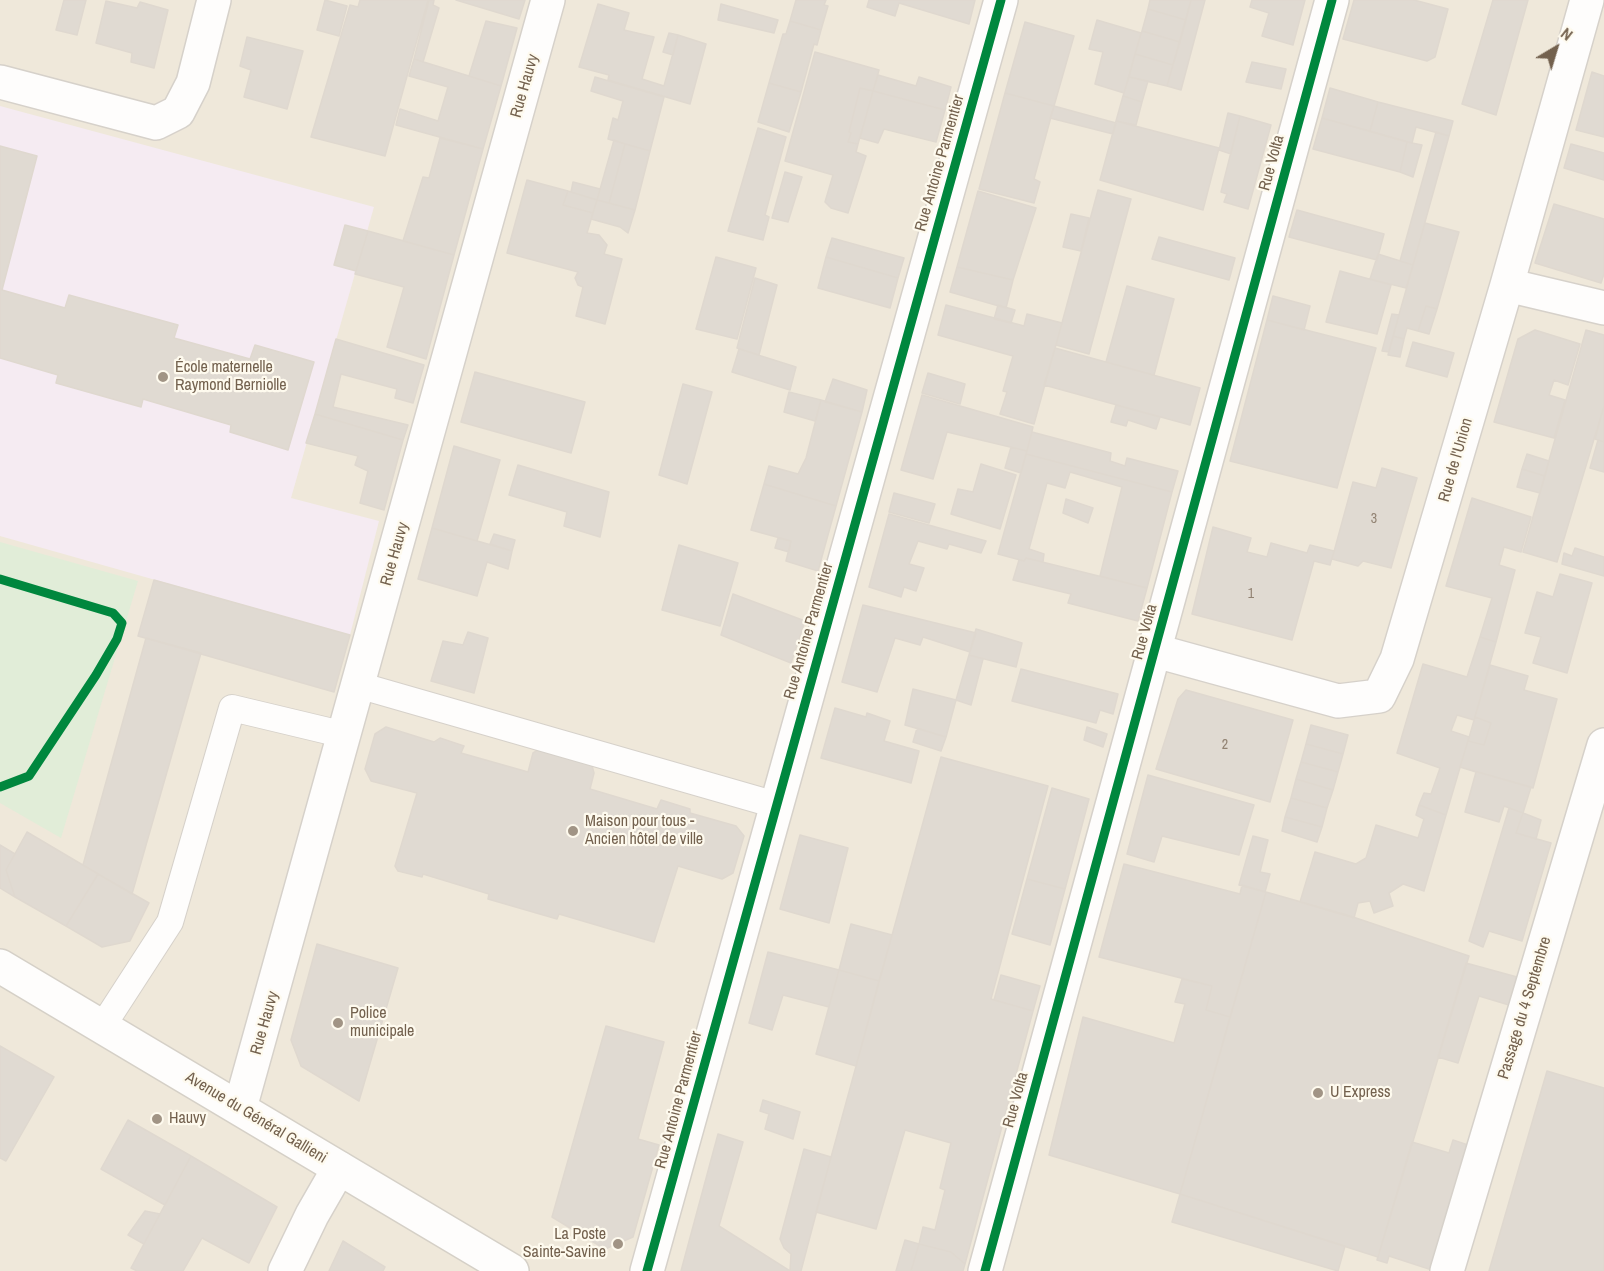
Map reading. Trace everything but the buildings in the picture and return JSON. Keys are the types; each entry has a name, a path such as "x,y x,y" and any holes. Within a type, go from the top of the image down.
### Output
{"street":[{"path":"0,82 156,123 178,112 193,83 214,0"},
{"name":"Rue Hauvy","path":"240,1108 548,0"},
{"name":"Rue Antoine Parmentier","path":"647,1271 1001,0"},
{"name":"Rue Volta","path":"985,1271 1332,0"},
{"name":"Rue de l'Union","path":"1156,651 1338,701 1379,696 1397,659 1507,285 1587,0"},
{"path":"1507,285 1604,308"},
{"name":"Passage du 4 Septembre","path":"1447,1271 1604,744"},
{"name":"Avenue du Général Gallieni","path":"0,966 512,1271"},
{"path":"285,1271 312,1215 339,1168"}],"lane":[{"path":"358,685 776,805"},
{"path":"102,1027 170,922 232,708 345,735"}],"shaded area":[{"path":"0,0 1604,0 1604,1271 0,1271"},
{"name":"École maternelle Raymond Berniolle","path":"0,106 374,207 291,498 379,521 350,635 0,536"}],"green space":[{"path":"0,542 138,581 61,838 0,803"}],"cycle path":[{"path":"647,1271 1001,0"},
{"path":"985,1271 1332,0"},
{"path":"0,579 113,613 122,623 117,639 96,675 29,776 0,787"}],"place":[{"name":"École maternelle Raymond Berniolle","path":"163,377"},
{"name":"Maison pour tous - Ancien hôtel de ville","path":"573,831"},
{"name":"Police municipale","path":"338,1023"},
{"name":"U Express","path":"1318,1093"},
{"name":"Hauvy","path":"157,1119"},
{"name":"La Poste Sainte-Savine","path":"618,1244"}]}
